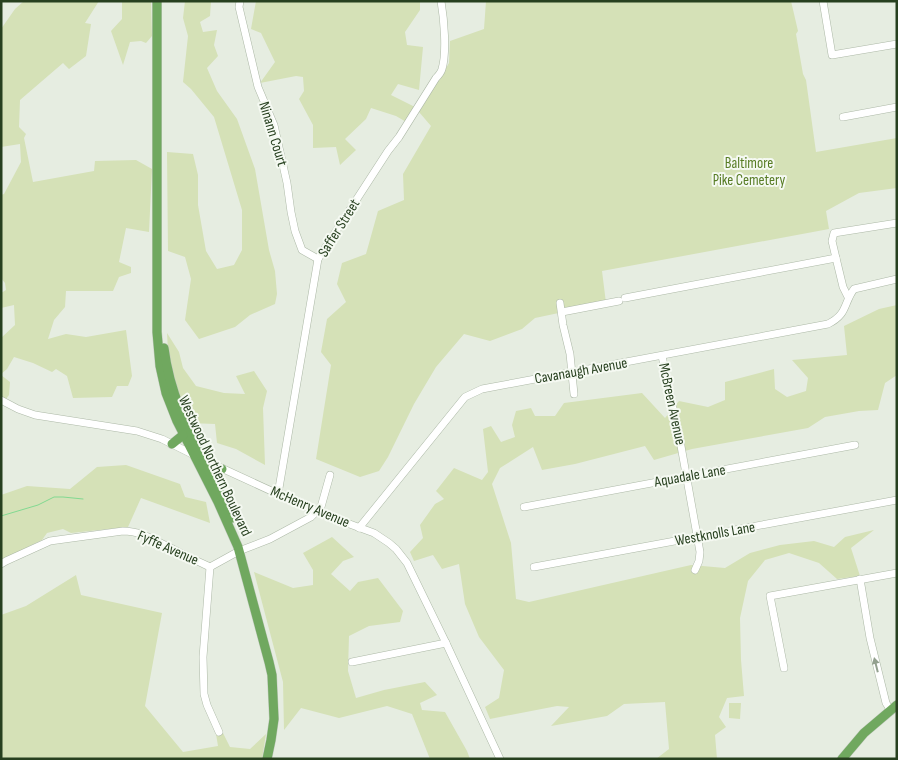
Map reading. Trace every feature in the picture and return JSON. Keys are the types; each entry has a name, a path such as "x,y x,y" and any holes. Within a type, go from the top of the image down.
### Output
{"main road":[{"name":"Westwood Northern Boulevard","path":"157,1 158,350 166,393 183,434 242,550 272,675 274,719 272,740 267,759"},
{"name":"Westwood Northern Boulevard","path":"162,1 163,344 167,369 182,416 234,522 272,652 279,687 280,706 277,742 272,759"},
{"path":"172,444 183,434"},
{"path":"214,481 217,473 222,469"},
{"path":"842,759 864,733 894,708"}],"street":[{"name":"Ninann Court","path":"240,1 239,7 258,87 274,126 287,183 295,231 302,250 318,259"},
{"name":"Saffer Street","path":"278,494 318,259 443,68 444,43 441,1"},
{"path":"823,1 832,55 897,44"},
{"path":"843,117 897,107"},
{"path":"897,223 834,233 832,241 843,287 848,297 854,289 897,279"},
{"path":"562,312 836,258"},
{"name":"Cavanaugh Avenue","path":"359,528 465,397 482,389 828,324 838,318 846,308 848,297"},
{"path":"560,303 562,325 570,354 574,394"},
{"name":"McBreen Avenue","path":"662,356 698,537 700,557 695,570"},
{"name":"McHenry Avenue","path":"1,400 35,415 137,431 162,439 222,469 317,512 374,533 389,543 407,563 500,759"},
{"name":"Aquadale Lane","path":"524,506 855,445"},
{"path":"317,512 322,505 330,475"},
{"name":"Westknolls Lane","path":"534,568 897,500"},
{"name":"Fyffe Avenue","path":"1,564 50,541 123,531 144,535 210,566 270,539 305,521 317,512"},
{"path":"210,566 203,657 204,694 207,706 219,732"},
{"path":"784,668 770,596 897,573"},
{"path":"860,579 870,638 886,703 894,708"},
{"path":"352,662 446,643"}],"green space":[{"path":"24,1 99,1 85,23 91,24 86,56 69,69 63,63 20,100 19,127 26,134 24,138 33,182 94,171 95,161 136,160 152,169 149,232 126,228 119,262 131,267 131,273 119,277 113,291 66,291 65,307 54,320 48,339 66,334 86,337 126,330 132,376 128,386 117,386 112,397 73,398 67,376 56,369 52,372 14,357 7,369 1,374 1,338 15,325 14,305 1,308 1,293 6,290 5,283 1,278 1,195 4,194 21,162 20,144 1,147 1,29 15,9"},
{"path":"122,1 151,1 152,36 146,43 141,41 130,42 123,65 111,31 122,19"},
{"path":"185,1 211,1 210,16 200,22 203,32 217,30 214,45 218,56 207,68 217,91 237,119 255,169 269,250 275,271 277,294 275,304 250,315 235,327 199,339 185,320 191,279 185,257 168,251 167,152 193,154 198,175 198,205 206,251 217,269 234,265 242,250 242,210 214,117 183,82 188,36 183,18"},
{"path":"256,1 420,1 420,10 405,32 407,45 423,47 419,90 398,84 391,95 417,109 408,123 396,116 371,108 366,119 345,139 356,150 340,165 336,147 313,148 313,125 299,99 304,91 303,77 296,76 260,83 275,62 261,33 251,29"},
{"name":"Baltimore Pike Cemetery","path":"486,1 791,1 798,31 796,34 803,74 806,80 816,152 897,138 897,188 859,193 826,211 829,229 602,271 606,303 535,318 522,329 490,341 464,334 436,367 414,404 379,471 360,477 316,459 331,365 321,352 327,319 346,302 337,284 342,263 366,254 378,211 404,200 403,174 431,126 419,112 449,63 450,41 484,29"},
{"path":"897,305 897,375 885,383 878,410 825,417 808,428 692,449 654,460 645,446 575,464 542,470 533,447 500,468 492,484 511,543 516,599 529,602 691,565 725,568 750,553 780,545 814,541 834,547 845,537 874,530 851,548 860,576 837,579 819,563 789,553 765,560 748,581 740,618 744,696 727,698 719,717 726,727 715,735 717,759 656,759 669,749 665,702 624,704 607,716 551,726 569,707 557,706 490,719 485,707 499,698 504,670 479,637 465,604 459,564 442,569 433,555 414,561 410,552 423,538 420,525 435,504 444,499 436,491 454,468 482,480 488,472 483,429 491,426 501,442 515,437 512,425 516,411 531,408 535,416 555,416 564,403 642,393 665,418 679,401 708,407 725,400 725,382 774,369 775,389 787,397 806,391 808,378 792,360 847,355 844,326 879,309"},
{"path":"167,333 179,352 183,368 196,386 224,393 245,394 236,376 254,371 267,391 263,408 265,465 236,449 217,443 215,424 189,423 174,387"},
{"path":"1,375 10,382 9,395 4,402 1,400"},
{"path":"126,465 180,484 185,497 206,502 210,523 141,498 128,527 71,533 63,529 47,533 42,540 1,560 1,495 27,486 70,489 97,467"},
{"path":"332,537 354,557 343,561 331,574 350,591 358,582 378,578 403,611 400,622 369,626 349,636 348,671 356,698 425,682 437,695 420,703 422,710 445,712 470,759 430,759 412,714 387,706 339,718 301,708 284,730 283,682 254,572 293,588 313,585 313,570 303,553"},
{"path":"76,575 81,595 162,613 145,706 183,752 218,746 216,734 223,733 230,747 250,749 266,734 262,759 1,759 1,615 26,606"},
{"path":"729,703 741,703 740,719 729,718"}],"waterway":[{"path":"1,516 38,505 54,497 83,499"}]}
